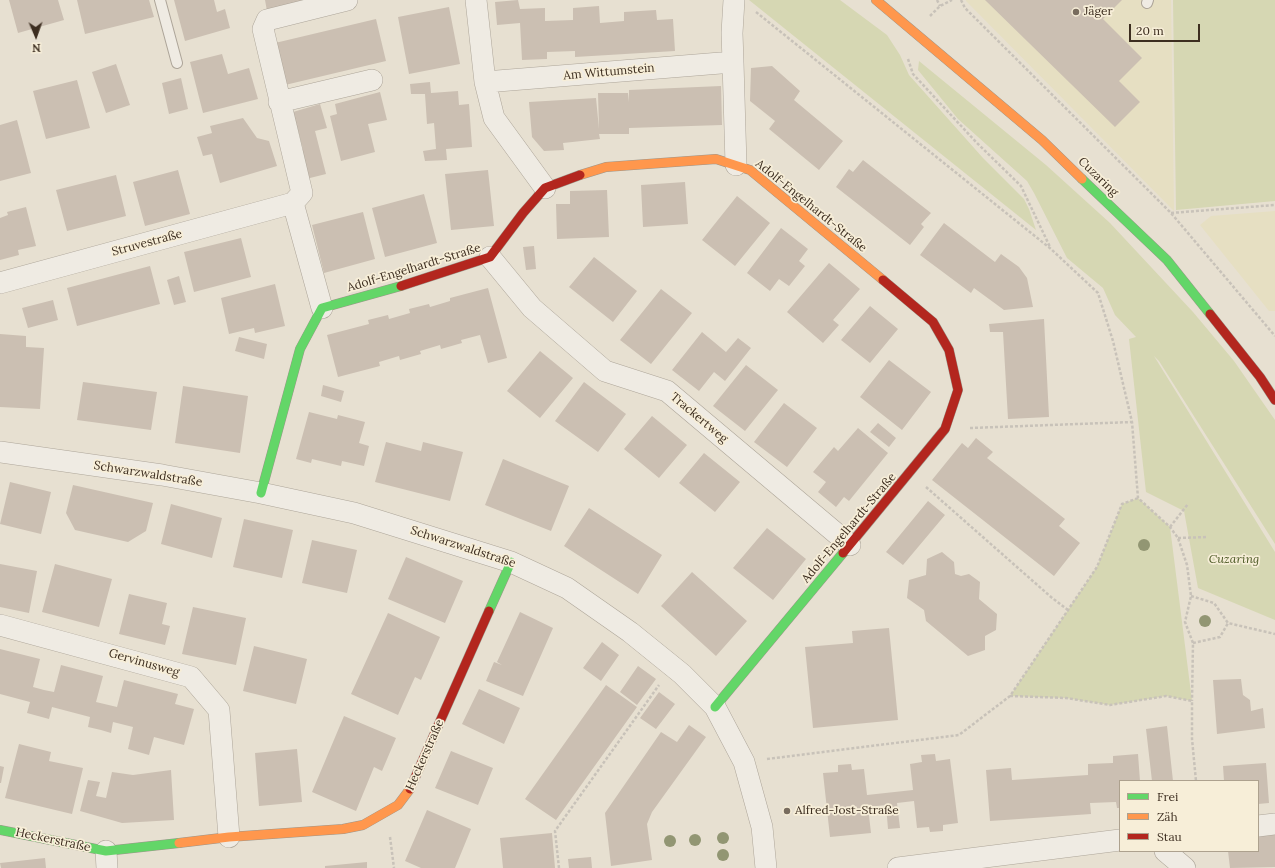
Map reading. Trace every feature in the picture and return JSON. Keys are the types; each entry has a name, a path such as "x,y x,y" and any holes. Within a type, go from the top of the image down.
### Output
{"street":[{"path":"261,493 300,349 322,308 293,203 302,193 279,102 263,29 267,20 347,0"},
{"path":"476,0 485,82 494,118 545,188"},
{"path":"734,0 732,33 736,165"},
{"name":"Cuzaring","path":"876,0 1042,140 1167,260 1260,377 1275,400"},
{"name":"Am Wittumstein","path":"485,82 733,62"},
{"path":"279,102 372,80"},
{"name":"Adolf-Engelhardt-Straße","path":"322,308 374,294 490,257 523,213 545,188 568,179 606,167 716,159 750,170 933,322 949,350 958,390 945,429 715,707"},
{"name":"Struvestraße","path":"0,283 293,203"},
{"name":"Trackertweg","path":"490,257 532,308 606,371 667,391 850,545"},
{"name":"Schwarzwaldstraße","path":"0,452 162,475 261,493 354,513 512,562 567,588 630,632 673,667 715,707 744,762 762,827 766,868"},
{"name":"Heckerstraße","path":"0,830 106,860 229,837 343,829 363,825 386,813 398,805 408,794 512,562"},
{"name":"Gervinusweg","path":"0,625 192,677 219,710 229,837"},
{"path":"1259,826 1275,824"},
{"path":"898,868 996,862 1119,840"}],"lane":[{"path":"160,0 177,62"}],"path":[{"path":"937,0 940,6"},
{"path":"961,0 965,8 1171,213 1275,336"},
{"path":"754,10 1051,249 1098,293 1112,341 1132,422 1138,498 1170,527 1178,538 1187,565 1191,596 1185,622 1193,643 1192,739 1196,780"},
{"path":"914,32 906,52 913,74 976,142 1021,186 1051,249"},
{"path":"1171,213 1275,205"},
{"path":"945,429 1132,422"},
{"path":"910,473 1051,597 1068,610"},
{"path":"744,762 959,735 1010,696 1097,567 1122,504 1138,498"},
{"path":"1170,527 1188,504"},
{"path":"1178,538 1207,536"},
{"path":"1191,596 1214,603 1228,623 1275,634"},
{"path":"1193,643 1220,637 1228,623"},
{"path":"559,868 555,831 638,712 673,667"},
{"path":"1010,696 1066,698 1110,705 1166,696 1192,701"},
{"path":"386,813 394,868"},
{"path":"393,864 397,868"}],"shaded area":[{"path":"1171,0 1174,211 966,1"},
{"path":"1275,211 1275,311 1269,311 1200,225 1211,216"}],"green space":[{"path":"749,0 840,0 887,35 900,55 909,75 983,158 1024,199 1036,230"},
{"path":"1173,0 1275,0 1275,201 1176,210"},
{"path":"919,61 1046,165 1110,223 1193,312 1234,361 1275,420 1275,544 1159,361 1154,356 1275,552 1275,620 1198,588 1184,511 1146,492 1129,339 1136,337 1115,315 1103,288 1067,258 1027,181 958,119 918,70"},
{"path":"1138,498 1170,527 1192,701 1166,696 1110,705 1066,698 1010,696 1097,567 1122,504"}],"building":[{"path":"9,0 58,0 64,20 18,33"},
{"path":"77,0 149,0 154,17 85,34"},
{"path":"174,0 214,0 217,12 225,9 230,28 185,41"},
{"path":"265,0 309,0 267,11"},
{"path":"518,0 520,9 545,8 545,21 573,20 573,8 599,6 600,23 624,21 624,12 656,10 657,20 673,19 675,51 575,57 575,51 547,52 547,59 522,60 520,23 497,25 495,2"},
{"path":"985,0 1122,0 1103,19 1142,58 1119,81 1140,102 1115,127"},
{"path":"449,7 460,64 409,74 398,17"},
{"path":"376,19 386,61 285,85 275,43"},
{"path":"222,54 228,74 249,68 258,99 203,113 190,62"},
{"path":"116,64 130,105 106,113 92,72"},
{"path":"772,66 800,91 794,100 843,141 819,170 769,129 775,121 750,101 751,68"},
{"path":"181,78 188,109 169,114 162,83"},
{"path":"77,80 90,128 46,139 33,91"},
{"path":"430,82 431,93 458,91 459,105 469,104 472,147 446,149 447,160 425,161 423,151 436,149 434,123 427,124 425,94 411,94 410,84"},
{"path":"721,86 722,125 629,128 629,134 599,134 600,139 563,143 564,150 544,151 532,137 529,102 596,98 599,129 598,93 628,93 629,102 629,90"},
{"path":"380,92 387,120 368,124 375,152 341,161 330,116 337,114 335,104"},
{"path":"320,104 327,128 315,131 326,174 302,180 294,152 303,149 293,112"},
{"path":"243,118 257,138 269,141 277,166 220,183 212,154 203,156 197,137 212,133 210,126"},
{"path":"17,120 31,173 0,181 0,125"},
{"path":"863,160 931,213 921,224 924,227 910,245 836,187 849,169 853,172"},
{"path":"178,170 190,214 145,226 133,182"},
{"path":"488,170 494,226 451,230 445,174"},
{"path":"116,175 126,216 67,231 56,190"},
{"path":"685,182 688,224 643,227 641,185"},
{"path":"607,190 609,237 557,239 556,204 570,204 570,191"},
{"path":"424,194 437,243 385,257 372,208"},
{"path":"737,196 770,223 735,266 702,240"},
{"path":"26,207 36,246 18,250 19,255 0,260 0,218 8,215 7,212"},
{"path":"363,212 375,259 324,273 312,225"},
{"path":"944,223 995,262 1001,254 1019,267 1027,278 1033,307 1004,310 974,288 971,293 920,255"},
{"path":"781,228 808,249 799,261 805,266 789,286 779,279 770,291 747,273"},
{"path":"241,238 251,277 194,292 184,252"},
{"path":"534,246 536,269 526,270 523,247"},
{"path":"594,257 637,291 613,322 569,287"},
{"path":"829,263 860,289 833,320 839,325 823,343 787,312"},
{"path":"150,266 160,304 77,326 67,288"},
{"path":"179,276 186,302 174,305 167,280"},
{"path":"275,284 285,326 255,333 254,328 229,334 221,298"},
{"path":"488,288 507,358 488,363 480,335 461,340 462,343 441,349 440,345 420,351 421,354 400,360 399,356 379,362 380,366 338,377 327,335 369,324 368,320 388,315 389,319 410,313 409,309 429,304 430,307 450,301 450,298"},
{"path":"661,289 692,313 651,364 620,340"},
{"path":"53,300 58,320 28,328 22,308"},
{"path":"870,306 898,329 870,363 841,340"},
{"path":"1044,319 1049,417 1008,419 1003,332 990,332 989,324"},
{"path":"702,332 726,352 738,338 751,348 725,381 714,372 699,391 672,370"},
{"path":"0,334 26,336 26,347 44,348 40,409 0,407"},
{"path":"239,337 267,344 264,359 235,351"},
{"path":"540,351 573,378 540,418 507,391"},
{"path":"889,360 931,392 902,430 860,397"},
{"path":"746,365 778,390 745,431 713,406"},
{"path":"83,382 157,392 151,430 77,420"},
{"path":"584,382 626,414 598,452 555,421"},
{"path":"323,385 344,391 341,402 321,396"},
{"path":"183,386 248,396 240,453 175,443"},
{"path":"784,403 817,428 787,467 754,442"},
{"path":"309,412 337,419 338,415 365,422 359,443 369,446 364,466 342,461 341,466 312,459 311,463 296,459"},
{"path":"652,416 687,445 659,478 624,449"},
{"path":"878,423 896,438 889,447 870,432"},
{"path":"858,428 888,453 849,501 844,497 836,507 818,492 826,482 813,472 834,447 838,451"},
{"path":"976,438 993,452 987,458 1065,519 1059,526 1080,543 1054,576 932,480 962,443 968,448"},
{"path":"386,442 421,451 423,442 463,452 450,501 375,482"},
{"path":"704,453 740,482 715,512 679,483"},
{"path":"503,459 569,486 551,531 485,505"},
{"path":"10,482 51,492 41,534 0,524"},
{"path":"73,485 153,503 146,531 128,542 75,530 66,513"},
{"path":"928,501 945,515 903,565 886,552"},
{"path":"171,504 222,518 212,558 161,544"},
{"path":"589,508 662,555 638,594 564,546"},
{"path":"244,519 293,530 282,578 233,567"},
{"path":"767,528 806,559 773,600 733,568"},
{"path":"312,540 357,550 347,593 302,583"},
{"path":"942,552 954,562 955,574 961,576 969,574 980,582 979,599 997,614 996,630 985,636 985,650 968,656 926,621 924,610 907,598 909,580 926,575 927,559"},
{"path":"406,557 463,581 445,623 388,599"},
{"path":"0,564 37,571 29,613 0,607"},
{"path":"55,564 112,579 99,627 42,612"},
{"path":"692,572 747,621 716,656 661,606"},
{"path":"129,594 167,603 162,624 170,626 165,645 119,634"},
{"path":"193,607 246,618 236,665 182,654"},
{"path":"520,612 553,628 523,696 486,681 494,662 502,665 497,662"},
{"path":"388,613 440,637 421,680 415,677 398,715 351,694"},
{"path":"889,628 898,720 813,728 805,647 853,643 852,631"},
{"path":"602,642 619,655 601,681 583,668"},
{"path":"254,646 307,659 296,704 243,691"},
{"path":"0,649 40,659 33,687 44,690 54,692 61,665 103,676 96,702 117,707 124,680 178,694 175,704 194,709 184,745 154,737 149,755 128,749 133,727 113,722 111,733 88,727 90,717 52,707 49,719 27,713 30,702 0,694"},
{"path":"638,666 656,679 637,705 620,692"},
{"path":"1241,679 1243,695 1250,700 1251,711 1263,708 1265,728 1217,734 1213,680"},
{"path":"606,685 637,707 556,820 525,799"},
{"path":"479,689 520,708 504,744 462,724"},
{"path":"659,692 675,704 656,729 640,718"},
{"path":"344,716 396,738 382,771 374,767 356,811 312,792"},
{"path":"689,725 706,737 652,812 647,824 652,860 611,866 605,813 661,732 677,742"},
{"path":"1167,726 1173,780 1152,780 1146,729"},
{"path":"19,744 51,752 49,761 83,768 72,814 5,798"},
{"path":"297,749 302,802 259,806 255,753"},
{"path":"451,751 493,768 478,805 435,788"},
{"path":"935,754 936,761 950,759 958,823 943,825 943,831 930,832 929,827 917,828 914,801 897,803 900,828 888,829 886,805 868,807 871,833 830,837 823,773 838,772 838,765 851,764 852,770 864,769 867,795 913,790 910,764 922,762 921,755"},
{"path":"1138,754 1140,780 1119,780 1119,808 1117,808 1116,802 1090,803 1091,814 990,821 986,770 1011,768 1012,780 1088,775 1088,764 1113,763 1113,756"},
{"path":"1266,763 1269,803 1259,804 1259,780 1224,780 1223,766"},
{"path":"0,766 4,767 1,783 0,783"},
{"path":"171,770 174,820 122,823 80,811 88,780 100,782 96,796 106,798 112,772 133,775"},
{"path":"427,810 471,829 455,868 421,868 405,861"},
{"path":"552,833 555,868 503,868 500,838"},
{"path":"1275,833 1275,867 1230,868 1228,852 1259,852 1259,835"},
{"path":"591,857 592,868 569,868 568,859"},
{"path":"45,858 46,868 1,868 0,863"},
{"path":"367,862 367,868 325,868 325,866"}],"traffic: fast":[{"path":"1082,179 1167,260 1210,314"},
{"path":"261,493 300,349 322,308 401,286"},
{"path":"715,707 843,553"},
{"path":"489,611 511,562"},
{"path":"0,830 106,851 179,843"}],"traffic: slow":[{"path":"876,0 1042,140 1082,179"},
{"path":"580,175 606,167 716,159 750,170 883,280"},
{"path":"179,843 229,837 343,829 363,825 398,805 410,789"}],"traffic: jam":[{"path":"401,286 490,257 523,213 545,188 580,175"},
{"path":"843,553 945,429 958,390 949,350 933,322 883,280"},
{"path":"1210,314 1260,377 1275,400"},
{"path":"410,789 489,611"}],"place":[{"name":"Jäger","path":"1076,12"},
{"name":"Alfred-Jost-Straße","path":"787,811"}]}
